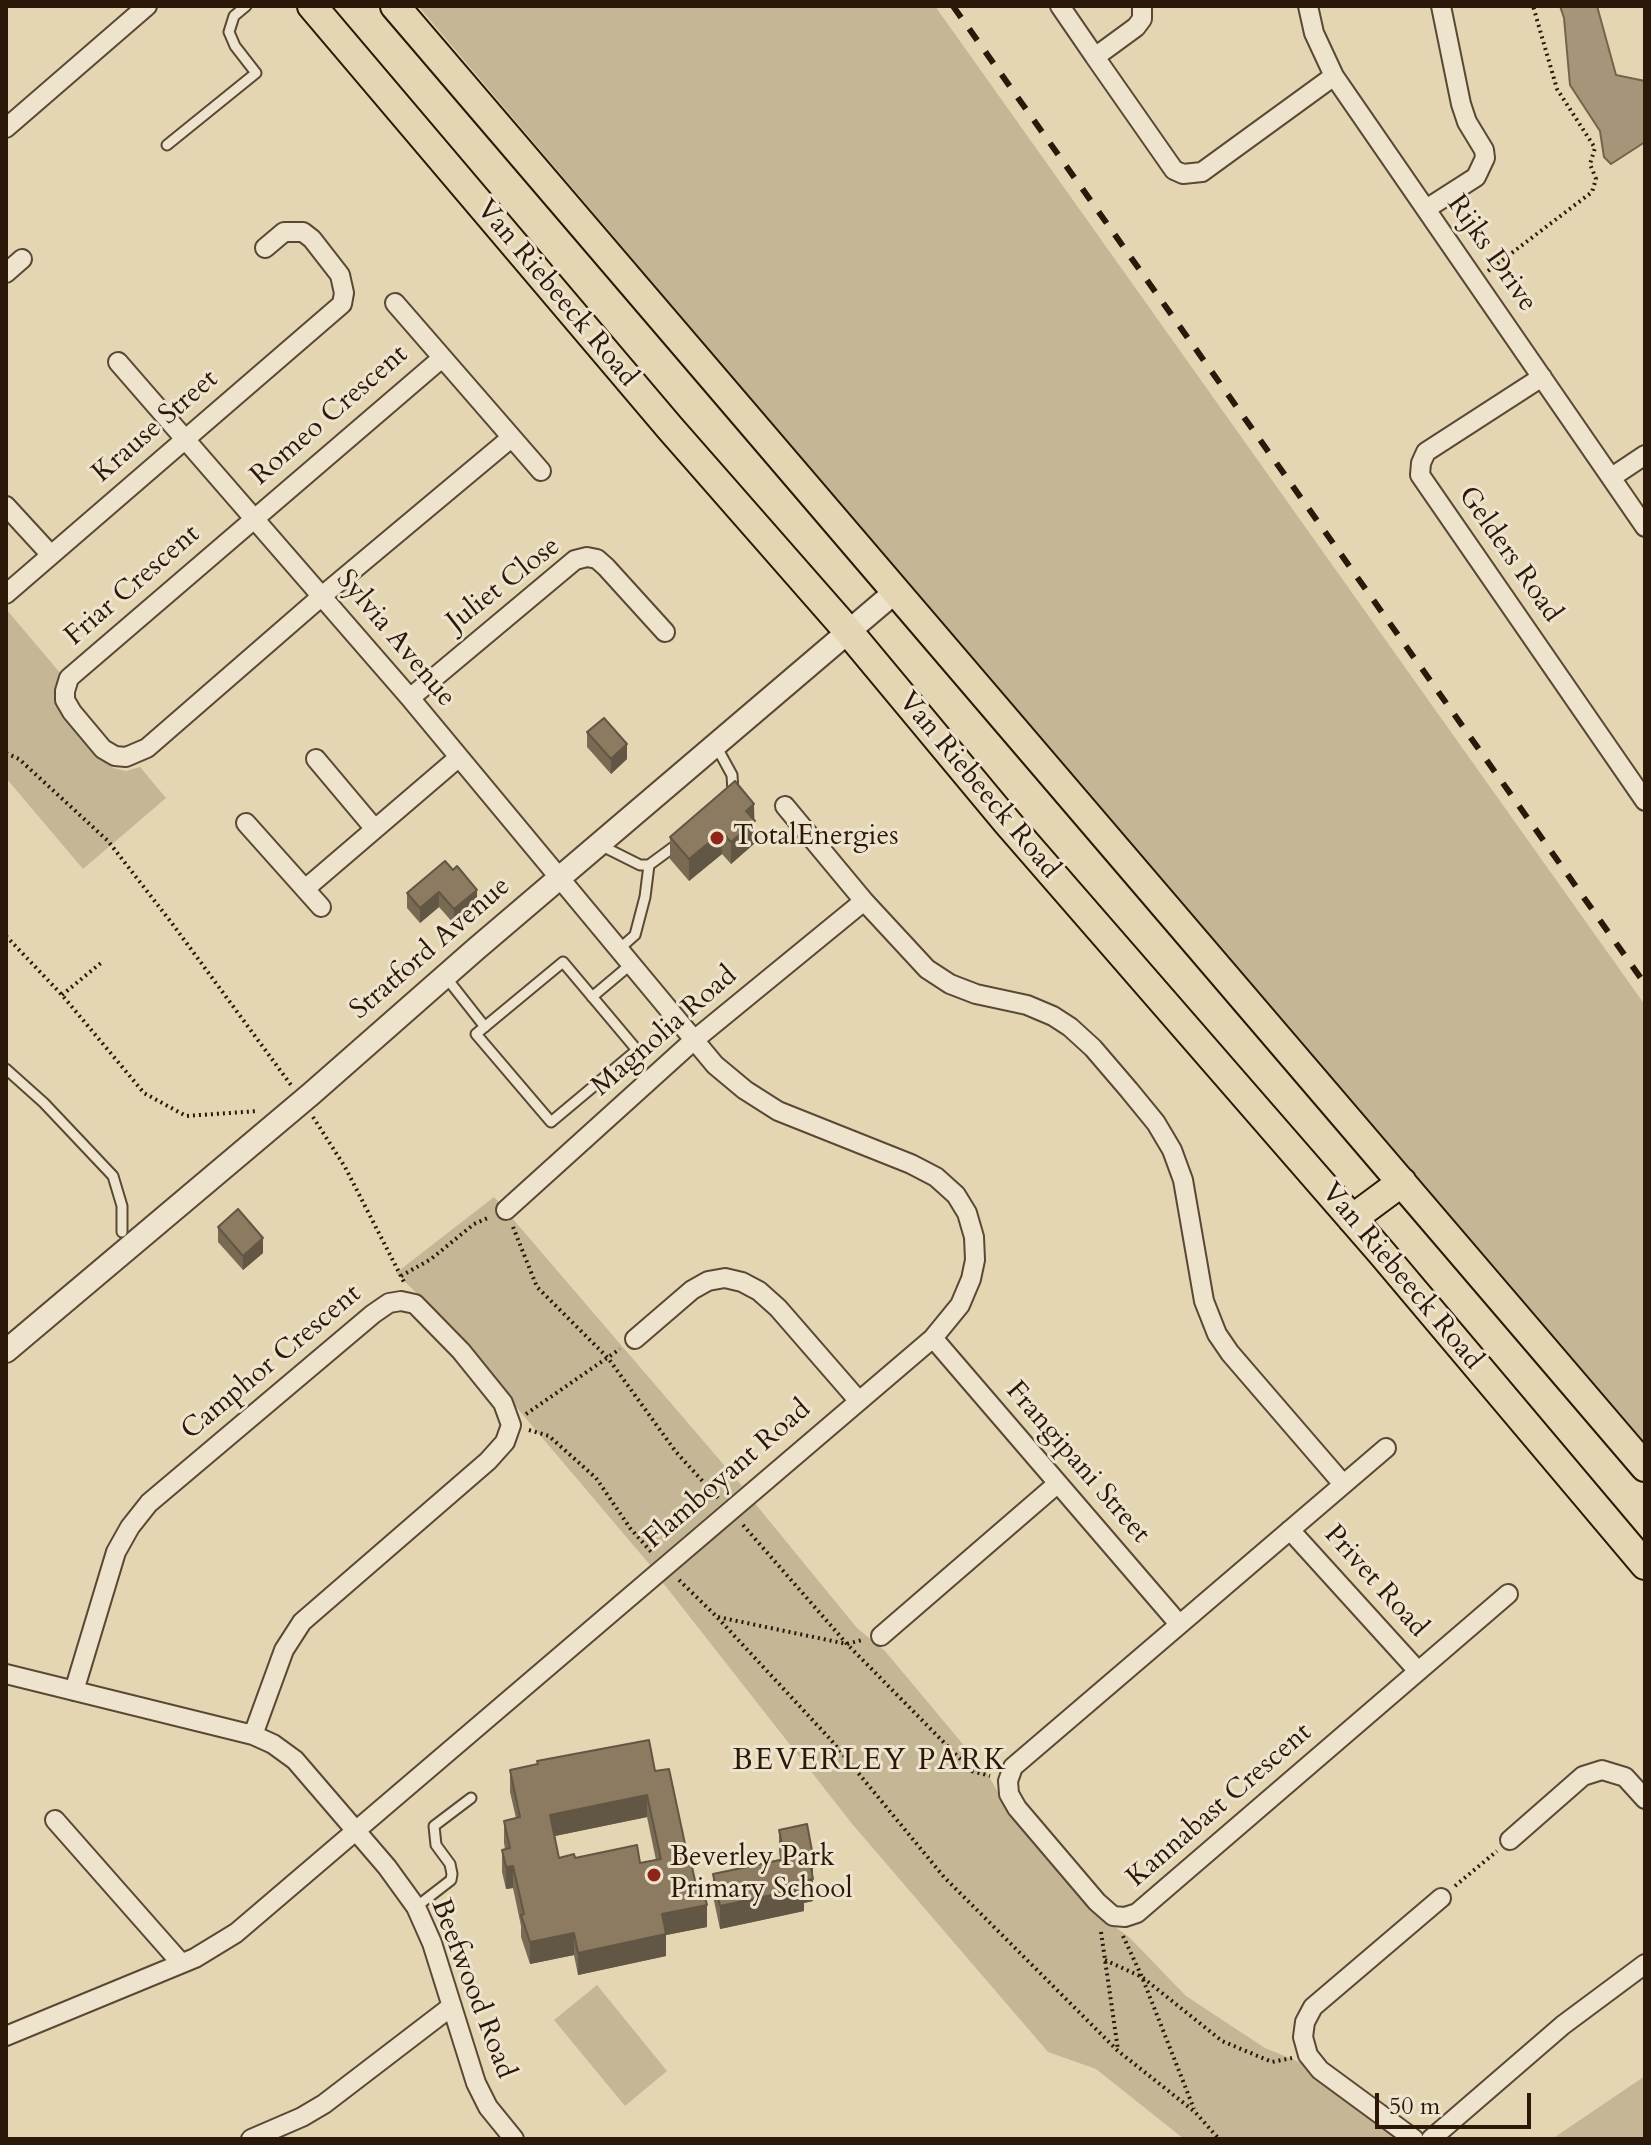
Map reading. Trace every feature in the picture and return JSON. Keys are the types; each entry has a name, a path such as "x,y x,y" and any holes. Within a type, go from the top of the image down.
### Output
{"main road":[{"name":"Van Riebeeck Road","path":"312,6 1645,1565"},
{"path":"395,6 1645,1467"},
{"path":"1352,1219 1402,1182"}],"street":[{"path":"6,128 147,6"},
{"path":"1060,6 1174,170 1183,174 1202,172 1334,76"},
{"path":"1095,57 1136,27 1142,19 1142,6"},
{"name":"Rijks Drive","path":"1308,6 1314,33 1334,76 1645,527"},
{"path":"1426,209 1476,177 1485,158 1461,104 1441,6"},
{"name":"Krause Street","path":"6,594 342,304 344,293 340,275 320,248 303,232 284,232 265,248"},
{"path":"6,273 22,259"},
{"name":"Romeo Crescent","path":"395,303 541,471"},
{"name":"Romeo Crescent","path":"255,518 442,358"},
{"name":"Sylvia Avenue","path":"118,362 410,698 558,879"},
{"name":"Gelders Road","path":"1542,377 1426,452 1420,475 1645,801"},
{"path":"322,596 511,438"},
{"path":"1612,477 1645,455"},
{"path":"6,506 51,555"},
{"name":"Friar Crescent","path":"255,518 69,678 65,700 103,749 115,756 126,757 147,748 322,596"},
{"name":"Juliet Close","path":"410,698 575,560 587,557 597,559 665,632"},
{"name":"Stratford Avenue","path":"6,1351 311,1094 598,844 895,592"},
{"path":"305,889 458,758"},
{"path":"316,759 374,828"},
{"path":"785,806 864,901 912,955 936,976 976,994 1027,1005 1053,1016 1093,1048 1129,1090 1156,1123 1172,1150 1183,1180 1204,1301 1217,1334 1343,1484"},
{"path":"246,823 321,907"},
{"name":"Flamboyant Road","path":"6,2036 209,1951 236,1933 933,1338 960,1305 975,1260 974,1237 967,1213 956,1195 936,1177 911,1164 778,1111 745,1090 693,1041 558,879"},
{"name":"Magnolia Road","path":"506,1210 693,1041 864,901"},
{"path":"635,1339 692,1290 708,1281 725,1278 742,1282 759,1291 778,1308 858,1400"},
{"name":"Camphor Crescent","path":"74,1691 116,1552 149,1503 373,1314 389,1303 401,1301 415,1304"},
{"path":"253,1735 284,1650 302,1622 488,1461 505,1442 511,1425 503,1403 461,1351 415,1304"},
{"name":"Frangipani Street","path":"933,1338 1179,1624"},
{"name":"Kannabast Crescent","path":"1386,1448 1013,1767 1008,1781 1009,1794 1017,1808 1097,1902 1113,1916 1125,1917 1137,1913 1508,1594"},
{"path":"881,1636 1057,1484"},
{"name":"Privet Road","path":"1290,1530 1418,1671"},
{"name":"Beefwood Road","path":"6,1674 253,1735 273,1744 295,1760 387,1867 416,1907 432,1943 476,2083 488,2107 514,2139"},
{"path":"1510,1840 1583,1776 1602,1770 1625,1777 1645,1799"},
{"path":"55,1820 181,1963"},
{"path":"1414,2139 1320,2070 1308,2055 1303,2037 1305,2022 1313,2007 1441,1898"},
{"path":"1431,2139 1563,2025 1645,1964"},
{"path":"251,2139 324,2104 452,2006"}],"lane":[{"path":"167,145 256,73 235,46 229,32 234,16 246,6"},
{"path":"715,744 732,775 734,790 731,797"},
{"path":"598,844 640,865 649,865 688,835"},
{"path":"592,997 624,957 635,935 649,865"},
{"path":"563,962 592,997 637,1050 551,1122 476,1034 563,962"},
{"path":"445,976 485,1027"},
{"path":"6,1069 44,1103 113,1176 122,1206 122,1232"},
{"path":"416,1907 451,1880 450,1864 436,1845 434,1826 471,1798"}],"path":[{"path":"1475,280 1592,192 1596,179 1590,164 1595,148 1557,89 1533,6"},
{"path":"6,753 19,759 108,841 292,1087"},
{"path":"6,936 62,995 144,1093 186,1116 264,1111"},
{"path":"62,995 102,962"},
{"path":"309,1112 345,1167 415,1304"},
{"path":"401,1276 431,1259 474,1224 506,1210"},
{"path":"511,1425 563,1386 635,1339"},
{"path":"511,1425 549,1436 596,1478 630,1528 831,1740 944,1877 1118,2051 1195,2112 1219,2139"},
{"path":"716,1616 847,1644 881,1636"},
{"path":"1441,1898 1510,1840"},
{"path":"1097,1902 1118,2051"},
{"path":"1113,1916 1142,1977 1195,2112"},
{"path":"1105,1960 1142,1977 1222,2041 1272,2062 1308,2055"}],"shaded area":[{"path":"418,6 935,6 1645,1005 1645,1453"},
{"path":"1560,6 1597,6 1616,75 1645,81 1645,142 1611,164 1604,157 1600,131 1570,85 1564,18"},
{"path":"6,609 61,674 54,695 65,716 113,768 126,771 140,767 166,798 83,869 6,778"},
{"path":"494,1197 742,1486 650,1565 434,1310 396,1273"},
{"path":"753,1501 857,1628 885,1651 987,1773 1009,1812 1093,1910 1130,1938 1186,1996 1265,2048 1304,2064 1396,2139 1184,2139 1096,2069 1048,2052 853,1825 660,1579"},
{"path":"597,1985 667,2071 625,2106 554,2020"},
{"path":"1645,2076 1645,2139 1552,2139"}],"building":[{"path":"604,718 627,744 611,759 587,732"},
{"path":"735,781 754,804 746,811 755,821 731,842 722,832 689,859 670,837"},
{"path":"445,861 453,870 457,866 477,890 454,909 439,892 420,908 407,893"},
{"path":"238,1209 263,1238 243,1256 218,1227"},
{"path":"649,1740 655,1771 669,1769 688,1858 696,1885 702,1884 707,1905 662,1914 666,1934 578,1953 574,1933 530,1942 521,1915 524,1914 513,1866 506,1867 502,1850 510,1848 504,1821 520,1817 510,1770 538,1764 537,1761","holes":["647,1795 661,1859 640,1863 637,1845 575,1858 574,1854 559,1858 550,1815"]},
{"path":"807,1824 813,1856 809,1857 813,1879 803,1881 804,1888 720,1906 713,1874 785,1859 779,1830"}],"railway":[{"path":"953,6 1645,984"}],"place":[{"name":"TotalEnergies","path":"717,838"},
{"name":"Beverley Park Primary School","path":"654,1875"}],"district":[{"name":"BEVERLEY PARK","path":"870,1762"}]}
